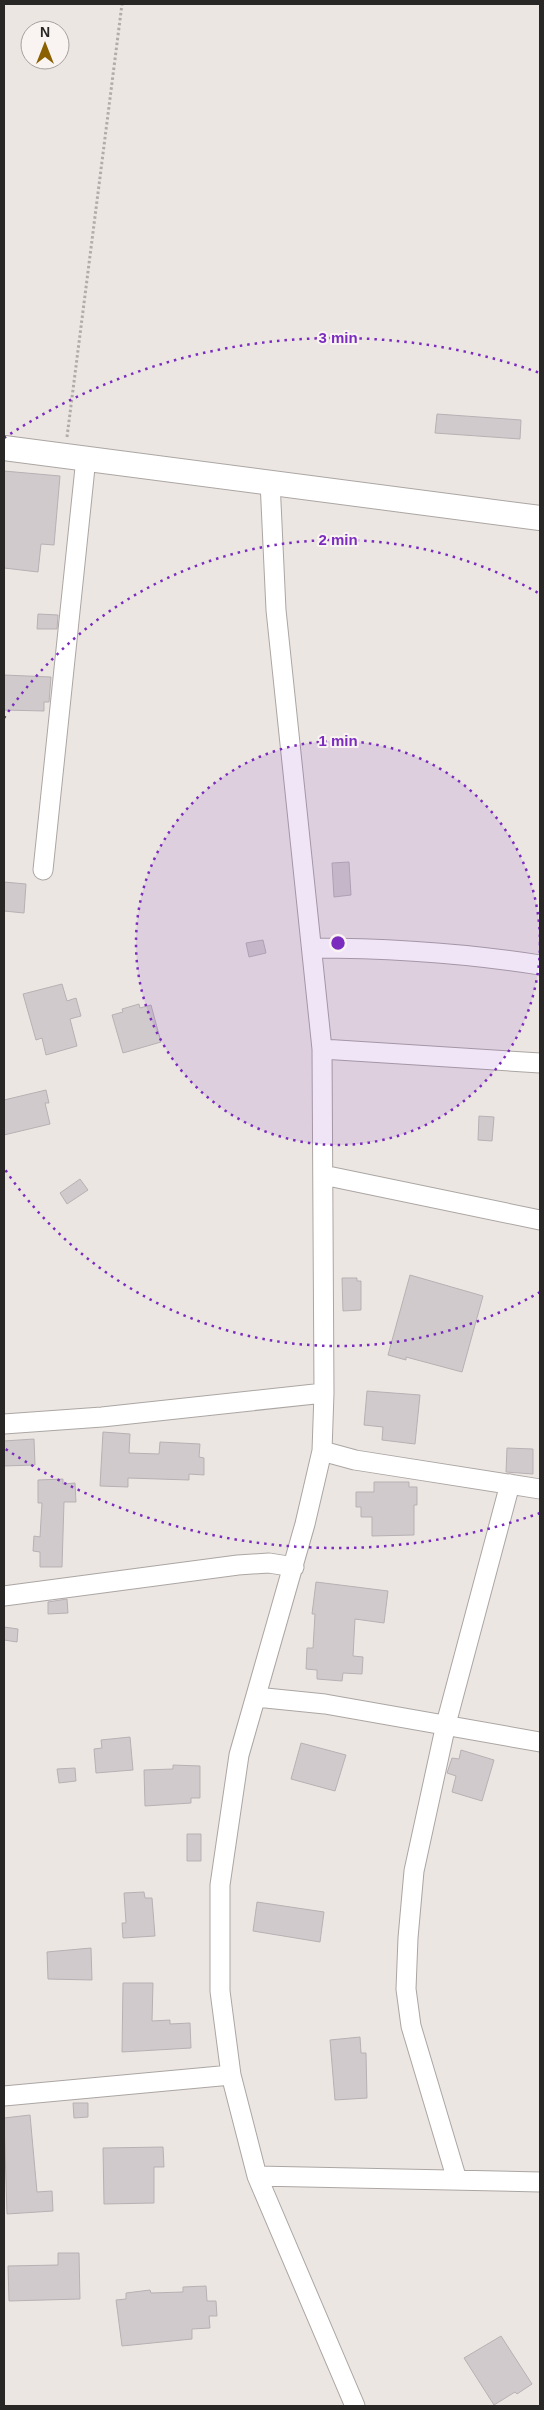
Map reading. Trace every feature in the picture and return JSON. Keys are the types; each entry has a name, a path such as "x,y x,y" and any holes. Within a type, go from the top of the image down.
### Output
{"street":[{"path":"4,448 540,518"},
{"path":"43,870 75,457"},
{"path":"270,482 276,610 322,1048 324,1392 322,1451 294,1566 239,1755 220,1885 220,1991 231,2075 257,2176 355,2406"},
{"path":"312,948 381,948 474,955 540,965"},
{"path":"322,1048 540,1063"},
{"path":"323,1174 540,1220"},
{"path":"4,1424 102,1417 324,1392"},
{"path":"322,1451 355,1460 540,1489"},
{"path":"457,2180 411,2026 406,1989 408,1938 414,1871 446,1724 510,1484"},
{"path":"4,1596 238,1565 269,1563 294,1566"},
{"path":"256,1697 325,1704 540,1742"},
{"path":"4,2096 231,2075"},
{"path":"257,2176 540,2182"}],"path":[{"path":"75,457 122,4"}],"building":[{"path":"437,414 521,420 520,439 435,433"},
{"path":"4,471 60,476 54,545 41,544 38,572 4,568"},
{"path":"38,614 58,615 57,629 37,629"},
{"path":"4,675 51,677 49,702 44,702 44,711 4,710"},
{"path":"349,862 351,895 334,897 332,863"},
{"path":"4,882 26,884 24,913 4,911"},
{"path":"263,940 266,953 249,957 246,943"},
{"path":"62,984 67,1001 76,998 81,1016 70,1019 77,1046 46,1055 42,1038 36,1040 23,994"},
{"path":"139,1004 140,1008 151,1005 161,1042 123,1053 112,1015 123,1012 122,1009"},
{"path":"46,1090 49,1103 45,1103 50,1124 4,1135 4,1100"},
{"path":"479,1116 494,1117 492,1141 478,1140"},
{"path":"80,1179 88,1190 67,1204 60,1193"},
{"path":"410,1275 483,1296 462,1372 406,1357 406,1360 388,1355"},
{"path":"342,1278 357,1278 357,1281 361,1281 361,1310 343,1311"},
{"path":"367,1391 420,1395 415,1444 382,1440 383,1427 364,1425"},
{"path":"103,1432 130,1434 129,1453 159,1454 160,1442 200,1444 199,1457 204,1458 204,1475 189,1474 189,1480 128,1478 128,1487 100,1486"},
{"path":"34,1439 35,1465 4,1466 4,1441"},
{"path":"507,1448 533,1449 533,1474 506,1472"},
{"path":"63,1479 63,1484 75,1483 76,1502 64,1502 62,1567 40,1567 40,1552 33,1551 34,1536 40,1537 42,1503 38,1503 38,1480"},
{"path":"374,1482 409,1482 409,1487 417,1487 417,1505 414,1505 414,1535 372,1536 372,1517 361,1517 361,1507 356,1507 356,1492 374,1492"},
{"path":"316,1582 388,1591 384,1623 355,1619 353,1656 363,1657 362,1674 343,1673 342,1681 317,1679 317,1670 306,1669 307,1648 313,1648 315,1614 312,1614"},
{"path":"67,1599 68,1613 48,1614 48,1602"},
{"path":"4,1627 18,1629 17,1642 4,1640"},
{"path":"130,1737 133,1770 96,1773 94,1749 102,1748 101,1740"},
{"path":"301,1743 346,1755 335,1791 291,1779"},
{"path":"461,1750 494,1760 482,1801 452,1792 456,1776 447,1773 452,1758 459,1759"},
{"path":"173,1765 200,1766 200,1798 191,1798 191,1803 145,1806 144,1770 173,1769"},
{"path":"75,1768 76,1781 59,1783 57,1769"},
{"path":"187,1834 201,1834 201,1861 187,1861"},
{"path":"144,1892 145,1898 152,1898 155,1936 123,1938 122,1923 126,1923 124,1893"},
{"path":"257,1902 324,1912 320,1942 253,1931"},
{"path":"91,1948 92,1980 48,1979 47,1952"},
{"path":"123,1983 153,1983 152,2021 170,2020 170,2024 190,2023 191,2048 122,2052"},
{"path":"360,2037 361,2053 366,2053 367,2098 335,2100 330,2040"},
{"path":"73,2103 88,2103 88,2117 74,2118"},
{"path":"30,2115 37,2192 52,2191 53,2211 7,2214 4,2118"},
{"path":"163,2147 164,2167 154,2167 154,2203 104,2204 103,2148"},
{"path":"58,2253 79,2253 80,2299 9,2301 8,2266 58,2265"},
{"path":"206,2286 207,2301 216,2301 217,2316 209,2316 210,2328 192,2329 192,2339 122,2346 116,2300 126,2299 126,2293 150,2290 151,2293 183,2292 183,2287"},
{"path":"501,2336 532,2384 494,2405 464,2358"}]}
